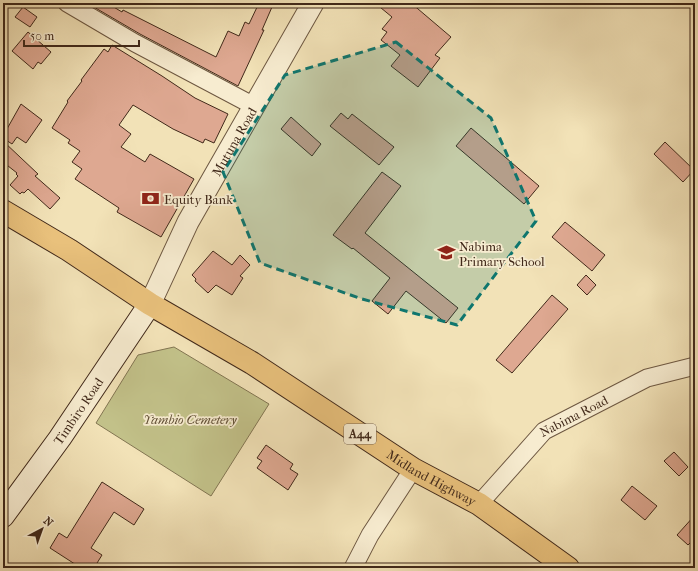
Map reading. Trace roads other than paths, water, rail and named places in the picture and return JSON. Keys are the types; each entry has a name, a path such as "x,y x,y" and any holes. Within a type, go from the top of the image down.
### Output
{"main road":[{"name":"Midland Highway","path":"3,211 70,250 150,304 252,363 413,469 479,504 568,568"},
{"name":"Timbiro Road","path":"3,516 60,438 150,304"}],"street":[{"path":"67,3 135,43 254,106"},
{"name":"Mutuna Road","path":"150,304 188,222 313,3"},
{"name":"Nabima Road","path":"479,504 544,431 647,378 695,366"},
{"path":"353,568 370,535 413,469"}],"place":[{"name":"Equity Bank","path":"151,199"},
{"name":"Nabima Primary School","path":"446,253"}],"park label":[{"name":"Yambio Cemetery","path":"190,419"}]}
